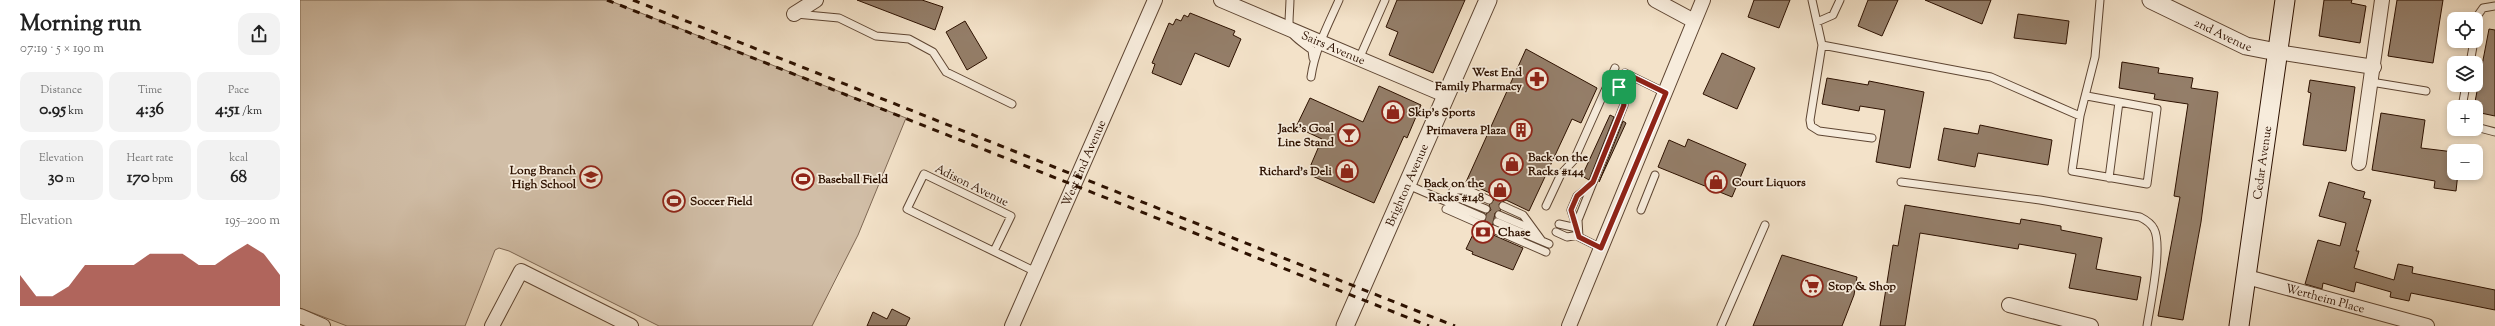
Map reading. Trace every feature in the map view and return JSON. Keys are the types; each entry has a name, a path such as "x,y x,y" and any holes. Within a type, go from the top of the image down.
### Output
{"main road":[{"name":"Cedar Avenue","path":"2239,326 2285,0"}],"street":[{"path":"794,14 816,0"},
{"name":"West End Avenue","path":"1012,326 1155,0"},
{"name":"Sairs Avenue","path":"1221,0 1445,95"},
{"name":"Brighton Avenue","path":"1345,326 1445,95 1488,0"},
{"path":"1655,0 1694,21"},
{"path":"1569,326 1703,0"},
{"name":"2nd Avenue","path":"2151,0 2246,46 2277,52"},
{"path":"2359,163 2374,67 2382,0"},
{"path":"2277,52 2374,67"},
{"path":"492,326 521,271 631,326"},
{"name":"Wertheim Place","path":"2247,277 2427,326"},
{"path":"2008,305 2068,323 2091,326"},
{"path":"303,318 323,326"}],"lane":[{"path":"1290,0 1289,29 1293,37 1312,50 1313,61"},
{"path":"1311,76 1313,61 1320,42 1340,0"},
{"path":"1359,59 1385,0"},
{"path":"1812,0 1822,45 1810,120 1811,126 1819,131 1872,138"},
{"path":"1817,22 1832,15 1840,0"},
{"path":"2087,96 2157,109 2147,184 2072,171 2080,116 2087,96 2095,57 2100,0"},
{"path":"2480,12 2483,8 2495,6"},
{"path":"794,14 838,18 876,36 909,39 933,52 946,72 1012,104"},
{"path":"1822,45 1991,77 2080,116"},
{"path":"1546,206 1561,174 1574,160 1615,68"},
{"path":"1578,232 1581,210 1624,105 1619,87 1625,73 1666,93"},
{"path":"1609,82 1619,87"},
{"path":"2371,82 2426,91"},
{"path":"2108,178 2118,102"},
{"path":"2483,129 2495,132"},
{"name":"Adison Avenue","path":"994,251 1011,216 924,174 907,209 1036,272"},
{"path":"1641,210 1655,175"},
{"path":"1901,182 2040,200 2140,217 2149,222 2157,235 2157,248 2154,286 2147,326"},
{"path":"1406,184 1450,199 1484,213"},
{"path":"1450,199 1468,190 1489,200"},
{"path":"1450,199 1480,224"},
{"path":"1504,206 1523,215 1545,243 1498,219 1533,229"},
{"path":"1559,224 1578,232 1583,240 1601,248"},
{"path":"1721,326 1765,225"},
{"path":"1493,230 1546,252"},
{"path":"1556,232 1567,237 1578,232"}],"shaded area":[{"name":"Long Branch High School","path":"300,0 608,0 906,118 858,235 812,326 659,326 509,251 499,248 495,250 465,326 347,326 300,308"}],"building":[{"path":"857,0 922,0 943,7 935,30"},
{"path":"1397,0 1465,0 1433,73 1389,55 1398,32 1386,27"},
{"path":"1754,0 1790,0 1779,28 1748,17"},
{"path":"1868,0 1898,0 1882,36 1858,26"},
{"path":"1925,0 1991,0 1982,24"},
{"path":"2324,0 2352,0 2351,3 2366,6 2360,43 2319,36"},
{"path":"2397,0 2443,0 2433,63 2388,56"},
{"path":"1190,13 1235,31 1233,35 1241,39 1229,67 1195,53 1181,85 1152,73 1155,64 1152,63 1169,23 1173,25 1176,19 1181,21 1184,15 1188,17"},
{"path":"2018,14 2069,21 2066,44 2014,38"},
{"path":"965,21 987,58 967,70 946,32"},
{"path":"2489,29 2495,30 2495,116 2483,113 2483,100 2475,100 2477,92 2483,92 2483,60"},
{"name":"Primavera Plaza","path":"1526,49 1597,88 1581,123 1572,119 1529,211 1506,200 1499,204 1501,210 1495,213 1493,224 1488,230 1491,234 1523,248 1513,270 1472,254 1473,252 1466,249 1476,228 1481,229 1484,226 1486,214 1491,210 1489,205 1494,200 1492,194 1466,182"},
{"path":"1722,53 1755,68 1737,109 1703,94"},
{"path":"2122,62 2159,68 2158,73 2193,78 2191,88 2218,92 2201,222 2183,320 2158,316 2180,197 2174,196 2188,104 2154,99 2155,94 2119,88"},
{"path":"1827,78 1868,85 1869,81 1924,92 1910,168 1876,162 1885,110 1860,106 1859,111 1822,104"},
{"path":"2310,80 2355,87 2346,151 2303,145 2311,93 2308,92"},
{"path":"1379,86 1421,105 1407,138 1404,136 1374,203 1310,175 1314,168 1310,167 1322,139 1296,127 1310,98 1363,122"},
{"path":"2381,113 2425,120 2421,148 2447,151 2447,180 2457,180 2456,191 2434,188 2435,181 2372,170"},
{"path":"1610,115 1614,117 1589,180 1582,176"},
{"path":"1623,121 1626,123 1599,182"},
{"path":"1980,125 2052,140 2048,165 1978,153 1975,167 1938,160 1944,128 1978,134"},
{"name":"Court Liquors","path":"1688,139 1746,164 1732,197 1658,167 1669,140 1685,147"},
{"path":"2329,182 2365,192 2363,198 2371,200 2356,251 2359,251 2354,268 2394,280 2398,264 2413,267 2412,273 2495,290 2495,310 2411,293 2409,301 2390,297 2391,292 2356,282 2354,292 2323,283 2322,289 2305,284 2318,240 2340,246 2346,223 2319,216"},
{"path":"1905,205 2020,224 2021,219 2061,226 2061,230 2102,238 2096,269 2141,277 2137,300 2069,288 2076,254 2019,244 2018,249 1920,233 1905,326 1880,326 1893,245 1898,246"},
{"name":"Stop & Shop","path":"1782,255 1857,277 1854,295 1842,326 1753,326"},
{"path":"892,309 910,318 906,326 867,326 873,312 887,319"}],"railway":[{"path":"607,0 1429,326"},
{"path":"633,0 1455,326"}],"place":[{"name":"West End Family Pharmacy","path":"1537,79"},
{"name":"Skip's Sports","path":"1393,112"},
{"name":"Primavera Plaza","path":"1521,130"},
{"name":"Jack's Goal Line Stand","path":"1349,135"},
{"name":"Back on the Racks #144","path":"1512,164"},
{"name":"Richard's Deli","path":"1347,171"},
{"name":"Long Branch High School","path":"591,177"},
{"name":"Baseball Field","path":"803,179"},
{"name":"Court Liquors","path":"1716,182"},
{"name":"Back on the Racks #148","path":"1500,190"},
{"name":"Soccer Field","path":"674,201"},
{"name":"Chase","path":"1483,232"},
{"name":"Stop & Shop","path":"1812,286"}],"route":[{"path":"1625,73 1644,84 1666,93 1601,248 1579,237 1576,222 1571,210 1577,196 1588,188 1593,182 1624,105 1623,95 1619,87 1625,73"}]}
